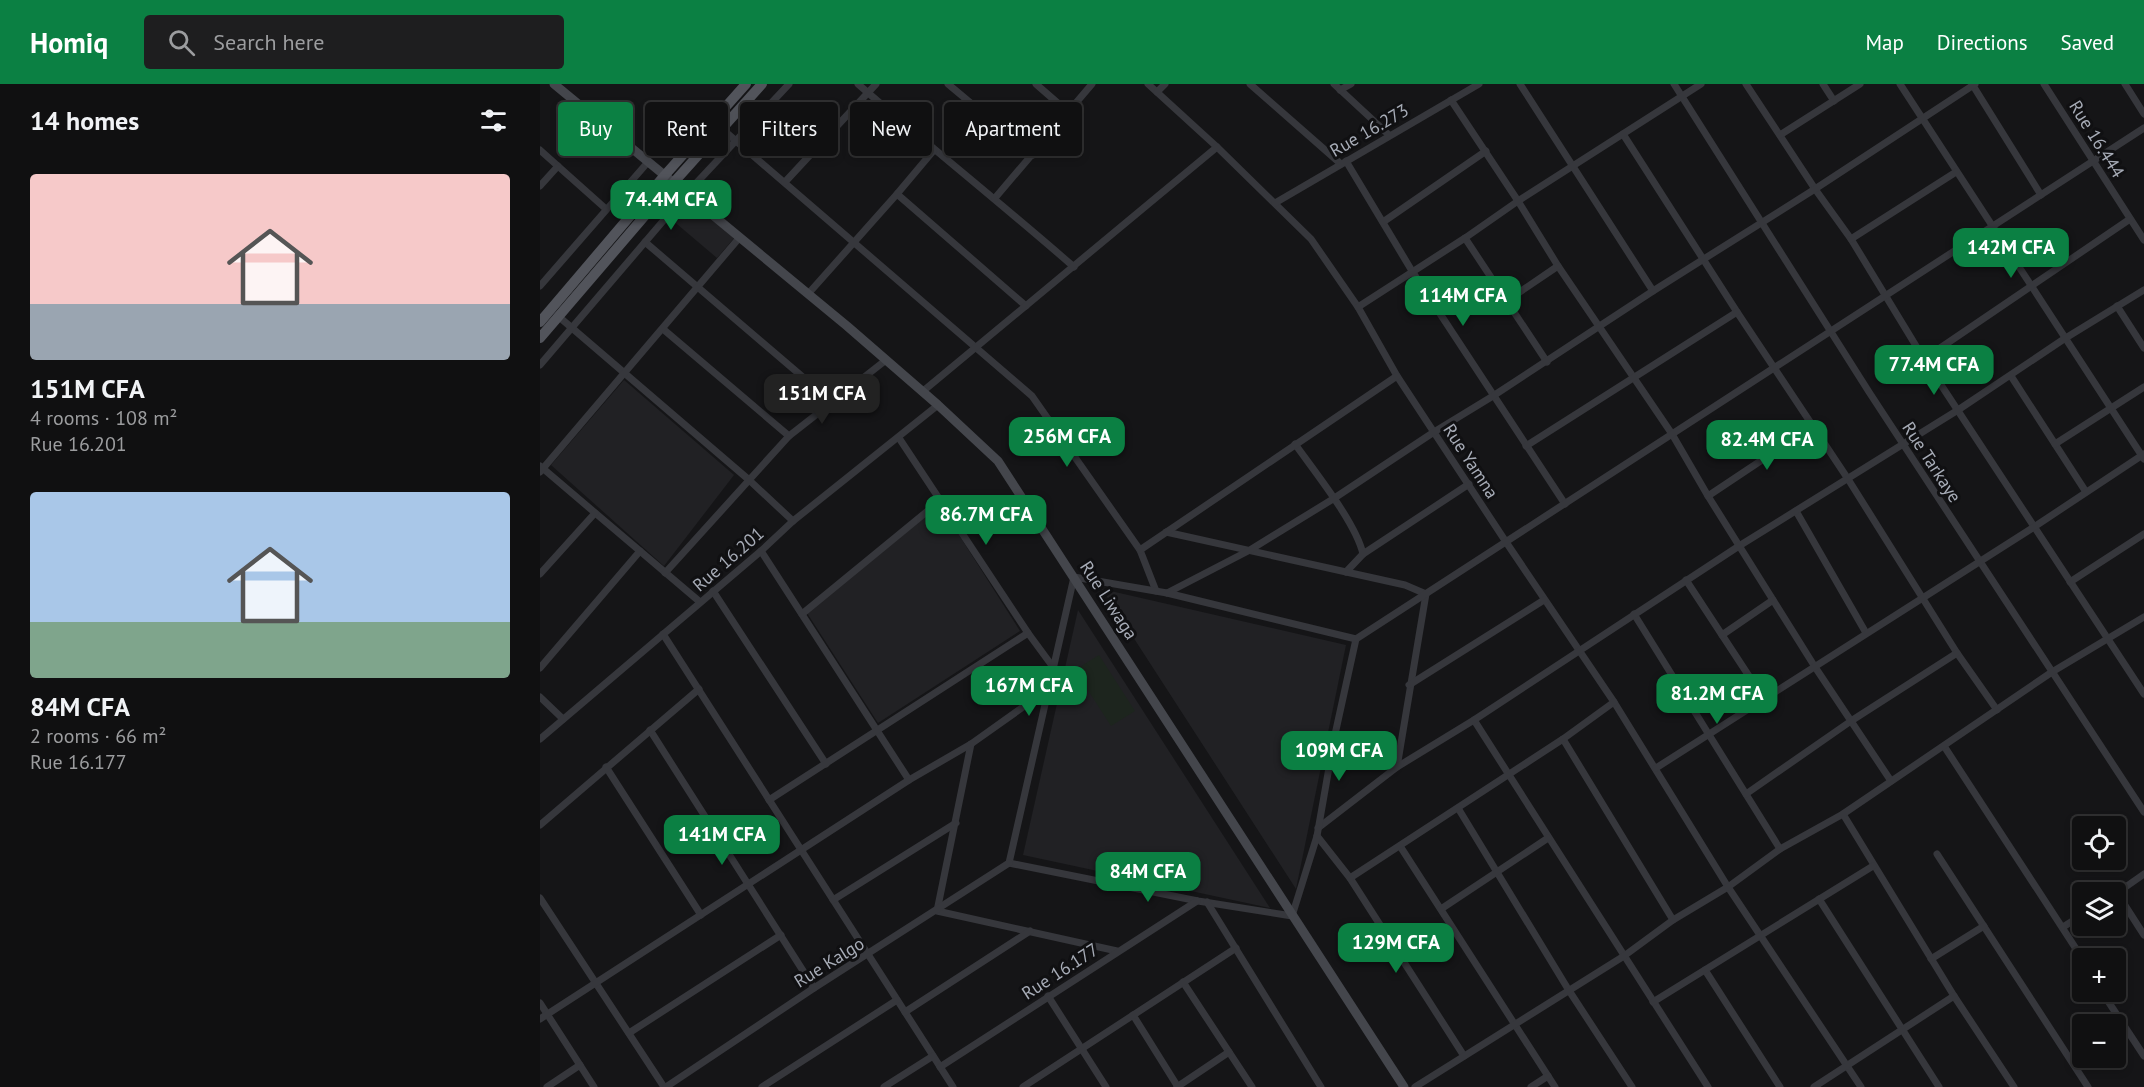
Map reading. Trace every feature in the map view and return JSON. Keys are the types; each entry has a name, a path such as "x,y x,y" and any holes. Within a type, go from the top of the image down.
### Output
{"main road":[{"name":"Rue Liwaga","path":"554,84 886,360 998,461 1404,1087"},
{"path":"540,338 746,84"},
{"path":"728,120 762,84"},
{"path":"540,322 669,178 692,156"}],"street":[{"path":"540,365 687,193 789,84"},
{"path":"858,84 1074,267"},
{"path":"785,182 876,84"},
{"path":"948,84 970,102"},
{"path":"1036,84 1057,102"},
{"path":"1077,102 1092,84"},
{"name":"Rue Yamna","path":"1148,84 1217,147 1311,239 1358,307 1397,376 1614,702 1728,887 1861,1087"},
{"path":"1157,92 1165,84"},
{"path":"1250,84 1343,163 1565,504"},
{"path":"1334,84 1389,135"},
{"path":"1340,90 1351,84"},
{"name":"Rue 16.273","path":"1275,203 1479,84"},
{"path":"1520,84 1653,291"},
{"name":"Rue Tarkaye","path":"1674,84 1903,444 2144,812"},
{"path":"1358,307 1701,84"},
{"path":"1746,84 1851,239 1924,359 2144,694"},
{"path":"1823,84 1834,101"},
{"path":"1780,135 1860,84"},
{"path":"1656,768 2143,456 2064,339 1900,84"},
{"name":"Rue 16.444","path":"2044,84 2144,240"},
{"path":"2124,84 2144,114"},
{"path":"1167,593 1250,550 1333,499 1973,85 2041,195"},
{"path":"1451,100 1599,328 1635,377 1672,434 1815,667 1891,781"},
{"path":"1356,639 1167,593 1074,577 1009,863 1198,901 1293,916 1318,832 1334,739 1356,639 2144,128"},
{"path":"728,134 1032,396 1140,550 1156,591"},
{"path":"1623,134 1737,312 1848,478 1957,653 1996,710"},
{"path":"922,392 1217,147"},
{"path":"540,150 606,209"},
{"path":"808,294 934,150"},
{"path":"1383,222 1486,151"},
{"path":"995,198 1032,156"},
{"path":"540,286 648,162"},
{"path":"540,186 558,166"},
{"path":"1851,239 1956,172"},
{"path":"897,194 1026,306"},
{"path":"1924,359 2130,219"},
{"path":"700,602 541,469 699,288 740,237"},
{"path":"1466,238 1547,362"},
{"path":"645,242 832,402"},
{"path":"1508,300 1558,266"},
{"path":"1318,832 1397,767 1474,720 1739,546 1958,410 2064,339 2144,290"},
{"path":"2117,306 2144,348"},
{"path":"1526,446 1737,312"},
{"path":"558,316 748,479 793,521"},
{"path":"663,329 789,436"},
{"path":"665,573 789,436 886,360"},
{"path":"1140,550 1397,376"},
{"path":"2011,376 2086,492"},
{"path":"2055,444 2144,387"},
{"name":"Rue 16.201","path":"540,739 761,551 793,521 938,405"},
{"path":"1708,496 1813,426"},
{"path":"899,438 1053,667"},
{"path":"1295,444 1357,537 1363,554"},
{"path":"1346,572 1363,554 1469,484"},
{"path":"802,614 941,500"},
{"path":"1796,511 1866,633"},
{"path":"540,574 595,513"},
{"path":"1166,532 1406,585 1426,594"},
{"path":"2070,582 2144,534"},
{"path":"540,668 640,551"},
{"path":"761,551 909,780"},
{"path":"1686,580 1764,699"},
{"path":"713,591 826,764"},
{"path":"1397,767 1426,594"},
{"path":"1410,685 1544,600"},
{"path":"1722,635 1773,600"},
{"path":"1634,614 1780,849"},
{"path":"1415,1087 1624,956 1673,920 1728,887 1780,849 1843,814 2052,672 2144,617"},
{"path":"769,800 1028,633"},
{"path":"663,634 953,1087"},
{"path":"1746,794 1851,721 1957,653"},
{"path":"540,825 699,688"},
{"path":"540,1019 909,780 971,744 1047,690"},
{"path":"540,698 563,719"},
{"path":"1350,878 1563,740 1614,702"},
{"path":"1474,720 1708,1087"},
{"path":"650,730 814,988"},
{"path":"1563,740 1673,920"},
{"path":"971,744 937,911 1117,951"},
{"path":"1944,746 2076,948"},
{"path":"606,767 701,915"},
{"path":"1458,808 1632,1087"},
{"path":"1843,814 1954,996 2014,1087"},
{"path":"833,900 956,823"},
{"path":"1318,832 1464,1056"},
{"path":"1441,909 1548,838"},
{"path":"1400,846 1555,1087"},
{"path":"1936,854 2088,1087"},
{"name":"Rue Kalgo","path":"665,1087 1009,863"},
{"path":"1653,1002 1873,866"},
{"path":"2126,886 2144,874"},
{"path":"540,898 665,1087"},
{"path":"1819,899 1939,1087"},
{"name":"Rue 16.177","path":"940,1067 1198,901"},
{"path":"1207,902 1322,1087"},
{"path":"2126,908 2144,935"},
{"path":"2063,927 2072,921"},
{"path":"1931,959 1984,926"},
{"path":"905,1012 1030,931"},
{"path":"628,1033 781,935"},
{"path":"1028,1086 1236,948"},
{"path":"1705,970 1780,1087"},
{"path":"1184,982 1252,1087"},
{"path":"1048,996 1106,1087"},
{"path":"1815,1087 1954,996"},
{"path":"762,1087 897,1000"},
{"path":"2109,1002 2144,1056"},
{"path":"540,1003 594,1087"},
{"path":"1133,1015 1178,1087 1229,1052"},
{"path":"884,1087 933,1056"},
{"path":"548,1087 580,1065"},
{"path":"1531,1087 1548,1076"}],"shaded area":[{"path":"689,198 735,237 717,258 671,219"},
{"path":"624,380 734,475 664,566 551,465"},
{"path":"940,505 1020,631 878,723 807,613"},
{"path":"1102,589 1346,645 1296,889"},
{"path":"1078,610 1270,908 1023,855"},
{"path":"1099,655 1135,711 1111,726 1075,670"}]}
